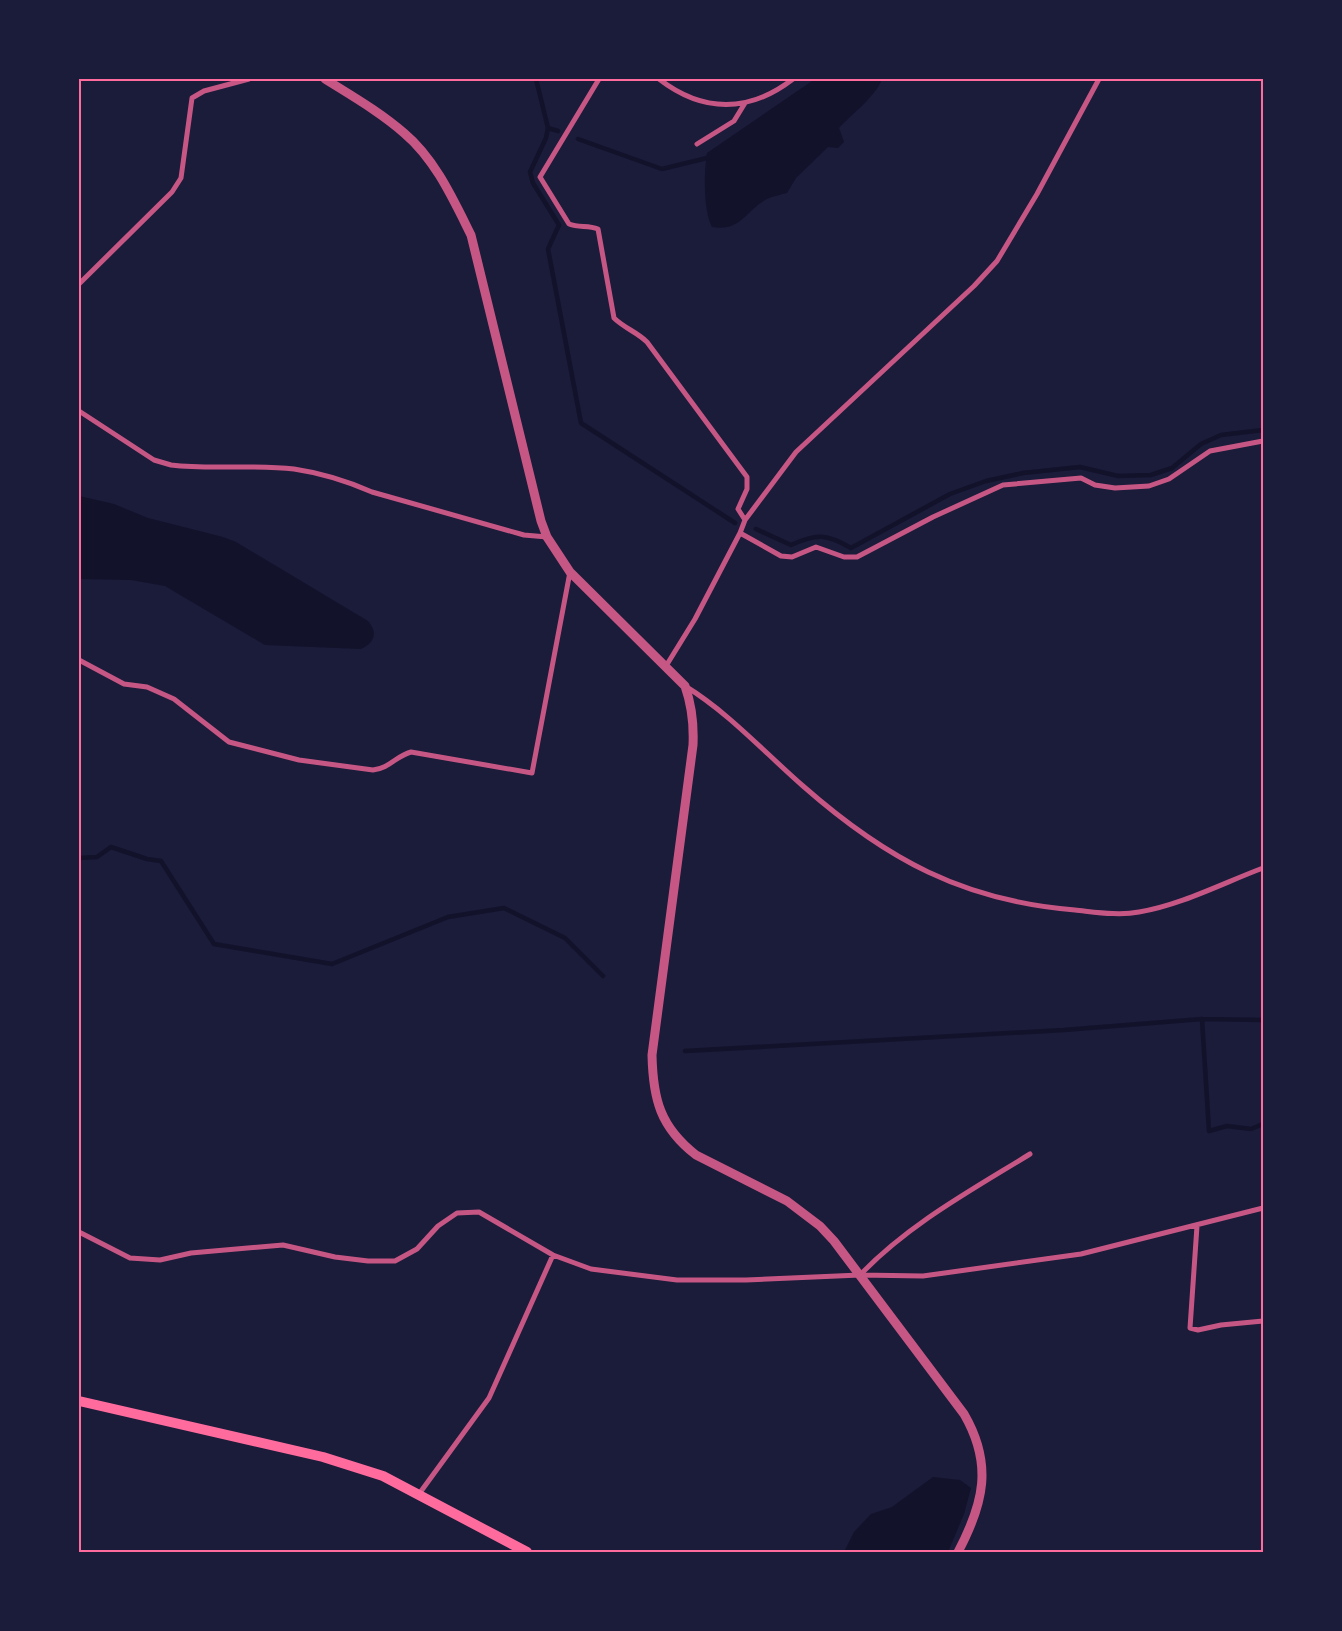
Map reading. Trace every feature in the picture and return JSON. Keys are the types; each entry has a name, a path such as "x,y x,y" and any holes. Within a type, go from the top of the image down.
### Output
{"main road":[{"path":"79,1401 323,1458 383,1476 527,1552"}],"street":[{"path":"79,284 172,192 181,178 192,98 204,91 249,79"},
{"path":"325,79 405,133 428,159 452,197 471,235 541,521 548,537 570,572 685,686 730,720 802,786 858,831 908,863 959,886 1034,907 1138,913 1172,903 1263,868"},
{"path":"599,79 540,177 569,224 576,227 590,226 598,229 614,318 621,325 639,334 647,342 747,477 747,489 738,509 745,520"},
{"path":"659,79 685,96 721,105 745,104 785,85 793,79"},
{"path":"666,666 695,619 745,520 796,452 974,286 997,261 1038,194 1099,79"},
{"path":"698,144 734,121 745,104"},
{"path":"79,411 154,460 171,465 293,469 313,472 351,482 372,492 524,535 548,537"},
{"path":"740,533 781,556 792,557 816,547 844,557 857,557 933,517 1004,485 1081,478 1095,486 1115,488 1149,486 1169,479 1210,452 1263,442"},
{"path":"79,660 124,684 147,687 174,699 228,742 299,760 373,770 384,769 404,754 411,752 532,773 570,572"},
{"path":"685,686 692,706 694,725 693,745 652,1055 656,1100 664,1119 684,1146 713,1165 771,1192 802,1212 834,1241 964,1414 979,1446 982,1464 978,1504 958,1552"},
{"path":"860,1275 881,1252 919,1222 1030,1154"},
{"path":"79,1232 130,1258 160,1260 191,1253 283,1246 335,1257 368,1261 395,1261 417,1249 438,1226 457,1213 479,1212 553,1255 591,1269 678,1280 746,1280 860,1275 923,1276 1072,1255 1197,1226 1263,1208"},
{"path":"1197,1226 1190,1328 1198,1330 1221,1325 1263,1321"},
{"path":"419,1494 489,1398 553,1255"}],"shaded area":[{"path":"815,79 882,79 875,92 839,128 844,142 838,148 828,147 796,178 787,193 767,199 737,223 722,228 712,227 706,201 705,170 707,153"},
{"path":"79,496 114,504 148,518 236,542 368,621 373,629 374,637 361,649 265,645 165,586 131,580 79,579"},
{"path":"933,1477 960,1480 971,1488 964,1514 948,1552 849,1552 845,1550 854,1532 871,1514 892,1507"}],"waterway":[{"path":"536,79 548,128 558,131"},
{"path":"548,128 546,138 530,172 533,183 559,225 548,249 581,423 735,523"},
{"path":"578,139 662,169 711,157"},
{"path":"756,529 791,545 808,538 822,537 835,540 851,548 950,494 986,481 1023,473 1080,467 1118,476 1151,475 1172,468 1201,444 1221,435 1263,430"},
{"path":"79,858 97,857 111,847 147,859 161,861 214,944 332,964 448,917 504,908 565,938 603,976"},
{"path":"1202,1019 1263,1020"},
{"path":"685,1051 1064,1030 1202,1019 1209,1131 1227,1126 1251,1129 1263,1124"}]}
